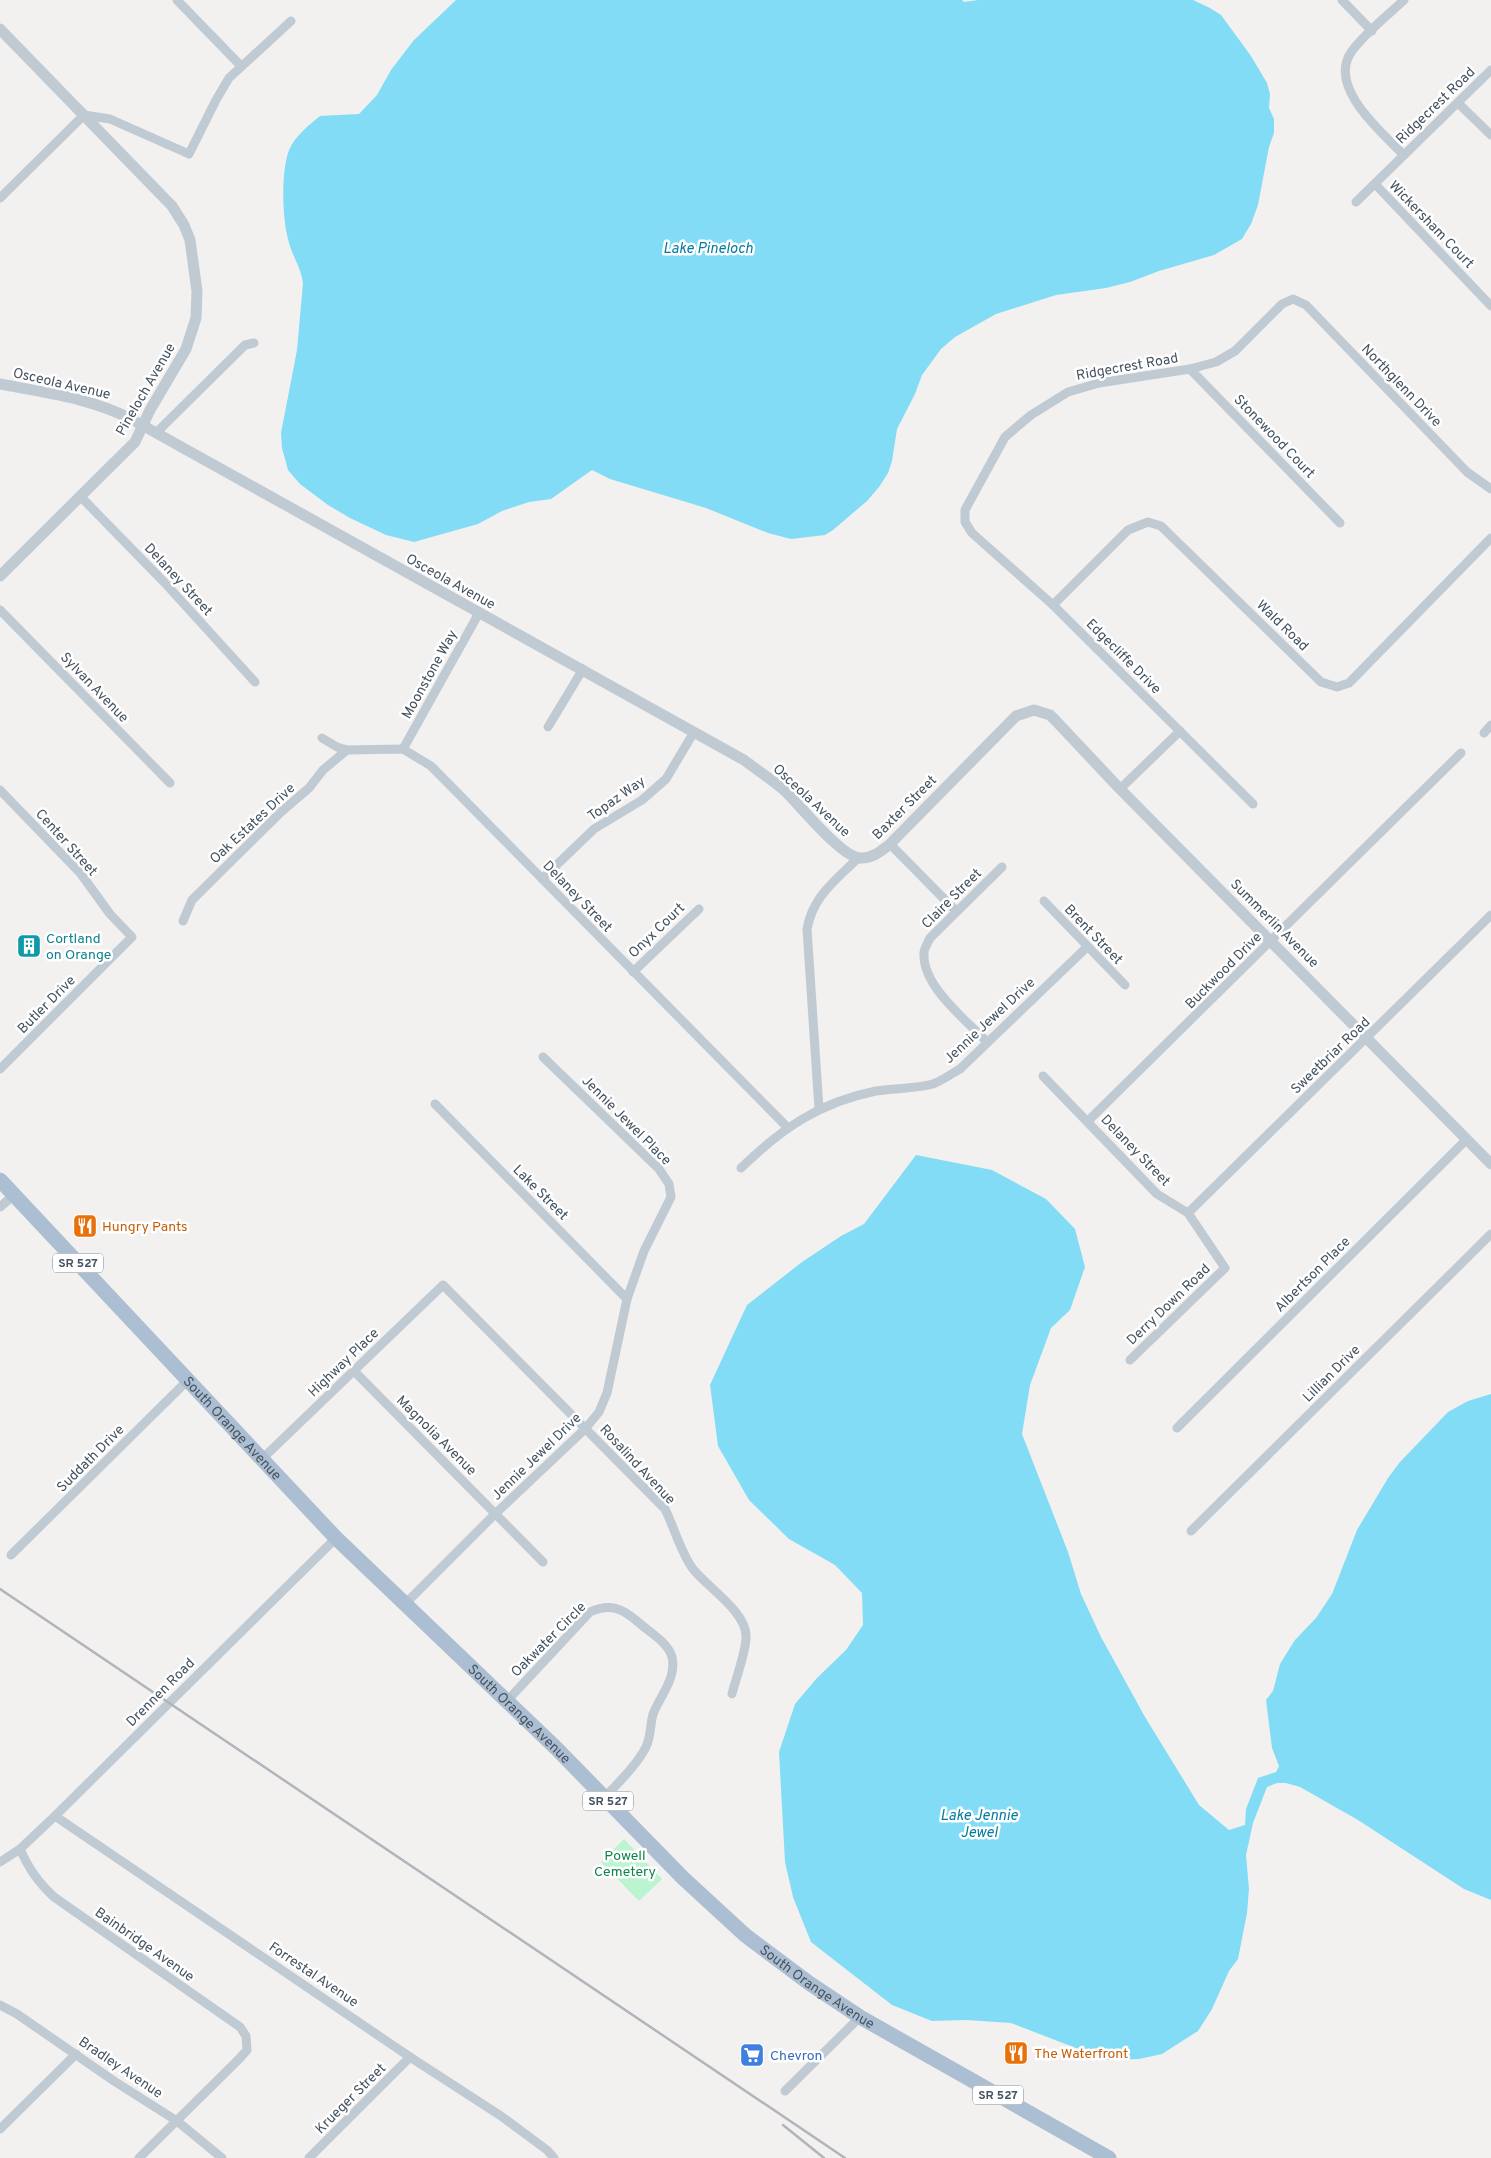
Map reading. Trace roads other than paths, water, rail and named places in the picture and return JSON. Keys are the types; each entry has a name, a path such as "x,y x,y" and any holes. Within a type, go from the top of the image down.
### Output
{"main road":[{"name":"South Orange Avenue","path":"0,1180 336,1538 605,1797 683,1878 745,1935 809,1984 860,2017 1109,2158"}],"street":[{"path":"178,0 241,66"},
{"path":"1342,0 1372,31"},
{"path":"1404,0 1352,51 1346,62 1348,86 1360,110 1404,155"},
{"path":"0,30 84,115 110,119 189,154 229,78 291,21"},
{"name":"Ridgecrest Road","path":"1356,202 1491,70"},
{"path":"1458,103 1491,135"},
{"path":"0,198 84,115"},
{"name":"Pineloch Avenue","path":"0,576 135,442 150,410 185,351 192,334 197,311 195,275 190,240 180,218 168,201 84,115"},
{"name":"Wickersham Court","path":"1375,184 1491,306"},
{"name":"Ridgecrest Road","path":"972,532 965,522 965,510 1005,437 1031,415 1068,392 1099,383 1190,369 1216,362 1235,351 1282,304 1293,299"},
{"name":"Northglenn Drive","path":"1293,299 1306,305 1467,472 1491,489"},
{"path":"156,433 245,345 254,343"},
{"name":"Stonewood Court","path":"1190,369 1340,523"},
{"name":"Osceola Avenue","path":"0,384 101,405 156,433 744,760 798,804 839,847 858,858"},
{"name":"Delaney Street","path":"80,496 164,582 255,682"},
{"name":"Wald Road","path":"1053,606 1128,530 1148,522 1162,526 1321,682 1337,686 1349,683 1491,538"},
{"name":"Edgecliffe Drive","path":"972,532 1053,606 1253,804"},
{"name":"Sylvan Avenue","path":"0,610 170,783"},
{"name":"Moonstone Way","path":"403,749 479,614"},
{"path":"548,727 583,669"},
{"name":"Summerlin Avenue","path":"1034,710 1050,715 1120,789 1491,1164"},
{"name":"Baxter Street","path":"858,858 868,858 878,854 890,844 1007,723 1024,712 1034,710"},
{"path":"1484,733 1491,725"},
{"path":"1120,789 1180,731"},
{"name":"Topaz Way","path":"542,879 594,829 642,800 666,779 694,732"},
{"path":"322,738 337,747 347,750 403,749"},
{"name":"Delaney Street","path":"403,749 431,766 787,1128"},
{"name":"Oak Estates Drive","path":"183,921 192,900 281,812 300,797 324,770 347,750"},
{"name":"Buckwood Drive","path":"1088,1121 1461,753"},
{"name":"Center Street","path":"0,790 81,874 110,914 132,937"},
{"path":"890,844 956,911"},
{"path":"819,1110 807,929 810,914 816,902 858,858"},
{"name":"Claire Street","path":"987,1042 937,990 927,972 924,952 930,938 1002,867"},
{"name":"Brent Street","path":"1044,901 1125,985"},
{"name":"Onyx Court","path":"633,972 699,909"},
{"name":"Sweetbriar Road","path":"1188,1213 1491,915"},
{"name":"Butler Drive","path":"0,1069 132,937"},
{"name":"Jennie Jewel Drive","path":"741,1168 766,1144 787,1128 819,1110 862,1094 932,1084 960,1068 1087,947"},
{"name":"Jennie Jewel Place","path":"544,1057 665,1176 671,1190 664,1212"},
{"name":"Delaney Street","path":"1043,1076 1157,1194 1188,1213 1225,1268"},
{"name":"Lake Street","path":"435,1104 627,1299"},
{"name":"Albertson Place","path":"1176,1428 1467,1139"},
{"path":"0,1207 14,1194"},
{"name":"Jennie Jewel Drive","path":"405,1604 495,1514 585,1429 598,1412 607,1393 627,1299 644,1251 664,1212"},
{"name":"Lillian Drive","path":"1191,1531 1491,1234"},
{"name":"Derry Down Road","path":"1130,1360 1225,1268"},
{"name":"Highway Place","path":"262,1459 443,1285"},
{"name":"Rosalind Avenue","path":"443,1285 664,1509 676,1531 685,1556 693,1569 744,1624 746,1638 732,1694"},
{"name":"Magnolia Avenue","path":"354,1371 543,1562"},
{"name":"Suddath Drive","path":"11,1555 188,1380"},
{"name":"Drennen Road","path":"0,1862 20,1849 56,1816 336,1538"},
{"name":"Oakwater Circle","path":"507,1701 590,1612 599,1608 609,1606 619,1608 664,1644 671,1655 672,1671 653,1714 650,1737 636,1764 605,1797"},
{"name":"Forrestal Avenue","path":"56,1816 410,2057 503,2117 547,2150 554,2158"},
{"name":"Bainbridge Avenue","path":"20,1849 30,1870 41,1885 54,1897 240,2027 246,2036 247,2050 178,2121"},
{"name":"Bradley Avenue","path":"0,2005 17,2014 178,2121 222,2158"},
{"path":"785,2091 860,2017"},
{"path":"0,2128 76,2054"},
{"name":"Krueger Street","path":"309,2158 410,2057"},
{"path":"139,2158 178,2121"}],"water":[{"name":"Lake Pineloch","path":"456,0 962,0 964,2 978,0 1193,0 1221,15 1251,56 1267,83 1270,94 1269,108 1274,119 1274,133 1269,147 1258,205 1251,224 1242,239 1214,255 1159,271 1130,282 1106,288 1056,295 996,314 955,337 941,349 922,375 915,394 897,429 892,461 888,473 867,501 825,535 791,539 768,533 706,508 610,479 592,470 551,499 529,502 502,511 478,524 414,542 386,535 350,518 328,505 300,484 288,470 282,448 281,433 297,350 303,283 289,245 284,207 284,182 286,159 289,150 303,131 320,116 359,114 377,95 391,70 414,40"},
{"name":"Lake Jennie Jewel","path":"916,1155 992,1170 1046,1199 1075,1229 1085,1267 1070,1310 1051,1328 1030,1385 1022,1434 1068,1552 1081,1594 1101,1637 1145,1717 1199,1805 1229,1830 1245,1825 1246,1809 1258,1778 1276,1772 1279,1766 1272,1748 1266,1700 1273,1691 1280,1664 1295,1640 1316,1618 1332,1594 1357,1530 1388,1478 1400,1462 1448,1412 1468,1401 1491,1394 1491,1900 1464,1889 1358,1820 1300,1787 1286,1783 1277,1783 1267,1787 1253,1823 1246,1855 1249,1889 1247,1913 1238,1959 1229,1971 1212,2009 1198,2031 1162,2054 1139,2059 1107,2060 1011,2023 967,2020 932,2021 892,2005 811,1942 793,1897 785,1862 779,1752 795,1704 817,1678 846,1650 863,1625 862,1593 835,1565 789,1539 749,1500 718,1446 710,1385 747,1305 802,1262 841,1236 864,1224"}],"railway":[{"path":"0,1589 845,2158"},
{"path":"783,2125 824,2158"}],"place":[{"name":"Cortland on Orange","path":"29,946"},
{"name":"Hungry Pants","path":"85,1226"},
{"name":"The Waterfront","path":"1016,2053"},
{"name":"Chevron","path":"752,2055"}],"park label":[{"name":"Powell Cemetery","path":"625,1864"}]}
